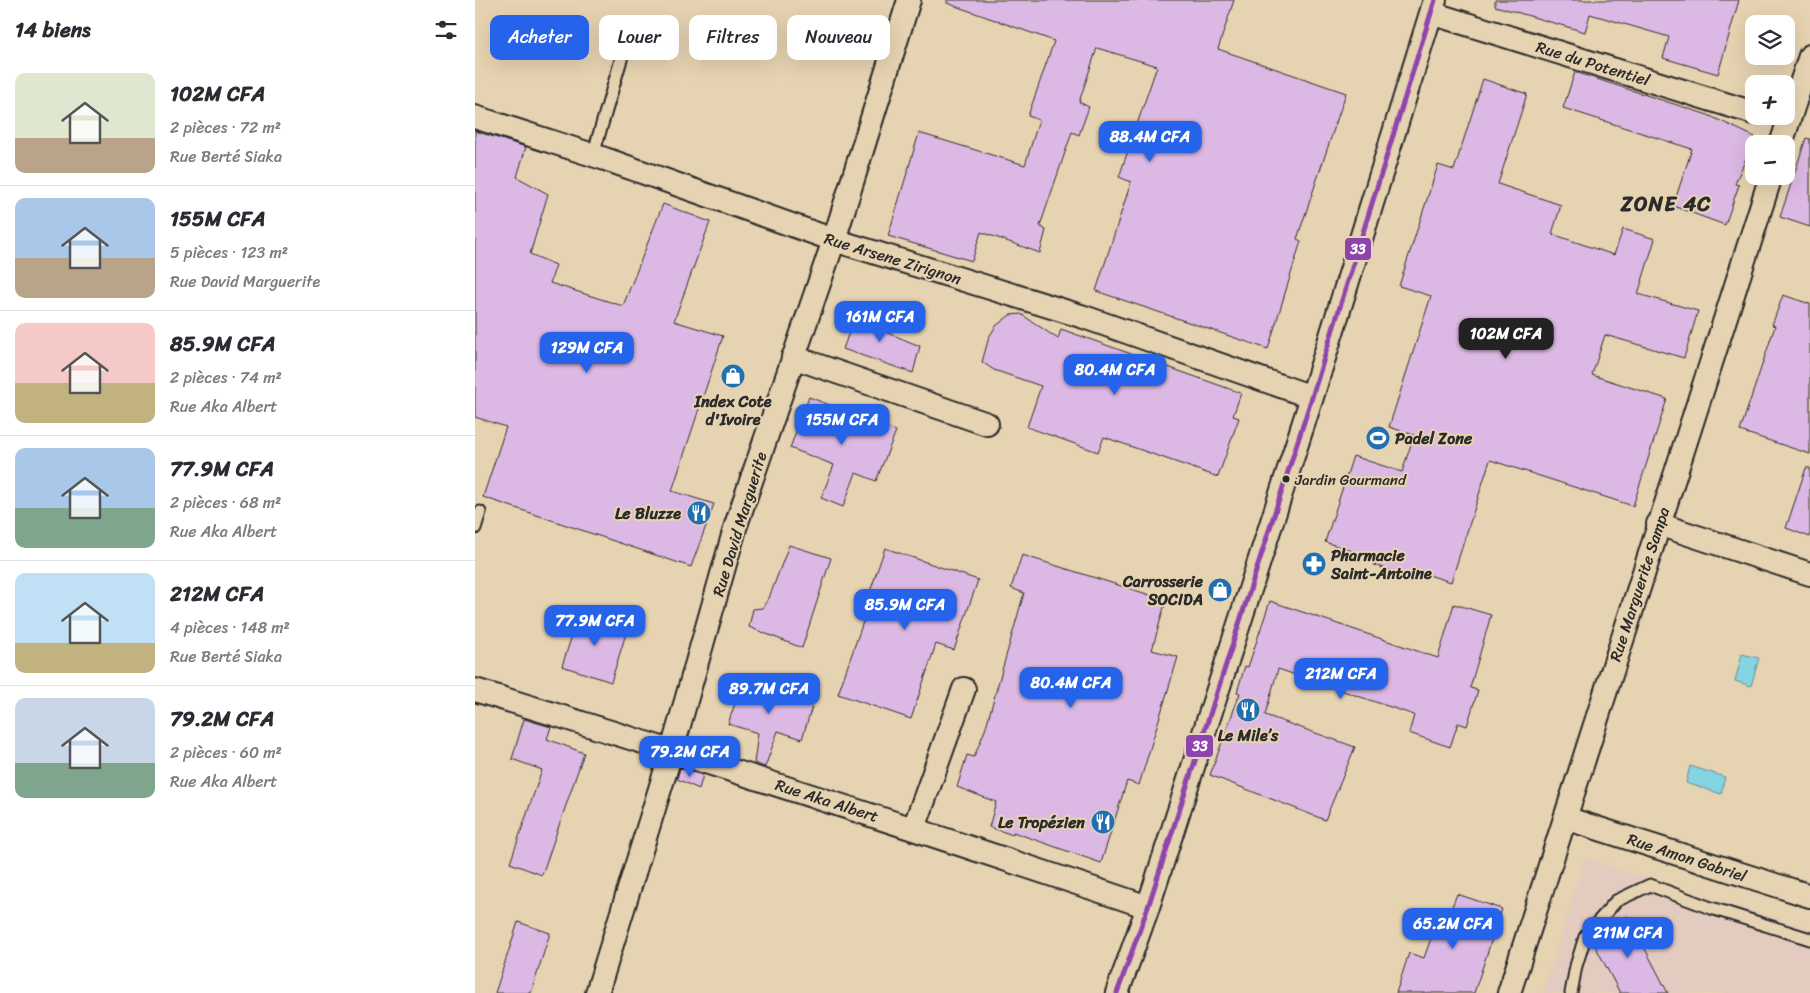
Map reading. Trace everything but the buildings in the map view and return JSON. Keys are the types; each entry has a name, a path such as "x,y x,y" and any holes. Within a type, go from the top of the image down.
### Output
{"street":[{"name":"Rue David Marguerite","path":"597,993 672,750 736,525 834,240 909,0"},
{"name":"Rue du Potentiel","path":"1433,6 1745,110"},
{"path":"1117,993 1148,907 1312,398 1433,6"},
{"path":"1774,125 1785,134 1810,56"},
{"name":"Rue Arsene Zirignon","path":"475,117 593,155 834,240 1084,317 1312,398"},
{"name":"Rue Marguerite Sampa","path":"1514,992 1565,818 1768,185"},
{"path":"793,358 987,424"},
{"path":"1658,524 1810,574"},
{"path":"914,828 964,689"},
{"name":"Rue Aka Albert","path":"475,690 672,750 914,828 1148,907"},
{"name":"Rue Amon Gabriel","path":"1565,818 1810,896"}],"lane":[{"path":"593,155 621,60"},
{"path":"475,528 480,512"},
{"path":"1571,993 1576,966 1585,937 1616,901 1649,884 1708,907 1810,939"}],"shaded area":[{"path":"1585,858 1810,929 1810,993 1543,993"}],"water":[{"path":"1742,654 1759,658 1751,686 1735,681"},
{"path":"1690,766 1725,777 1721,794 1686,783"}],"transit line":[{"name":"33","path":"1117,993 1148,907 1312,397 1435,0"}],"place":[{"name":"Index Cote d'Ivoire","path":"733,376"},
{"name":"Padel Zone","path":"1378,438"},
{"name":"Jardin Gourmand","path":"1286,479"},
{"name":"Le Bluzze","path":"699,513"},
{"name":"Pharmacie Saint-Antoine","path":"1314,564"},
{"name":"Carrosserie SOCIDA","path":"1220,590"},
{"name":"Le Mile’s","path":"1248,710"},
{"name":"Le Tropézien","path":"1103,822"}],"district":[{"name":"ZONE 4C","path":"1666,204"}]}
